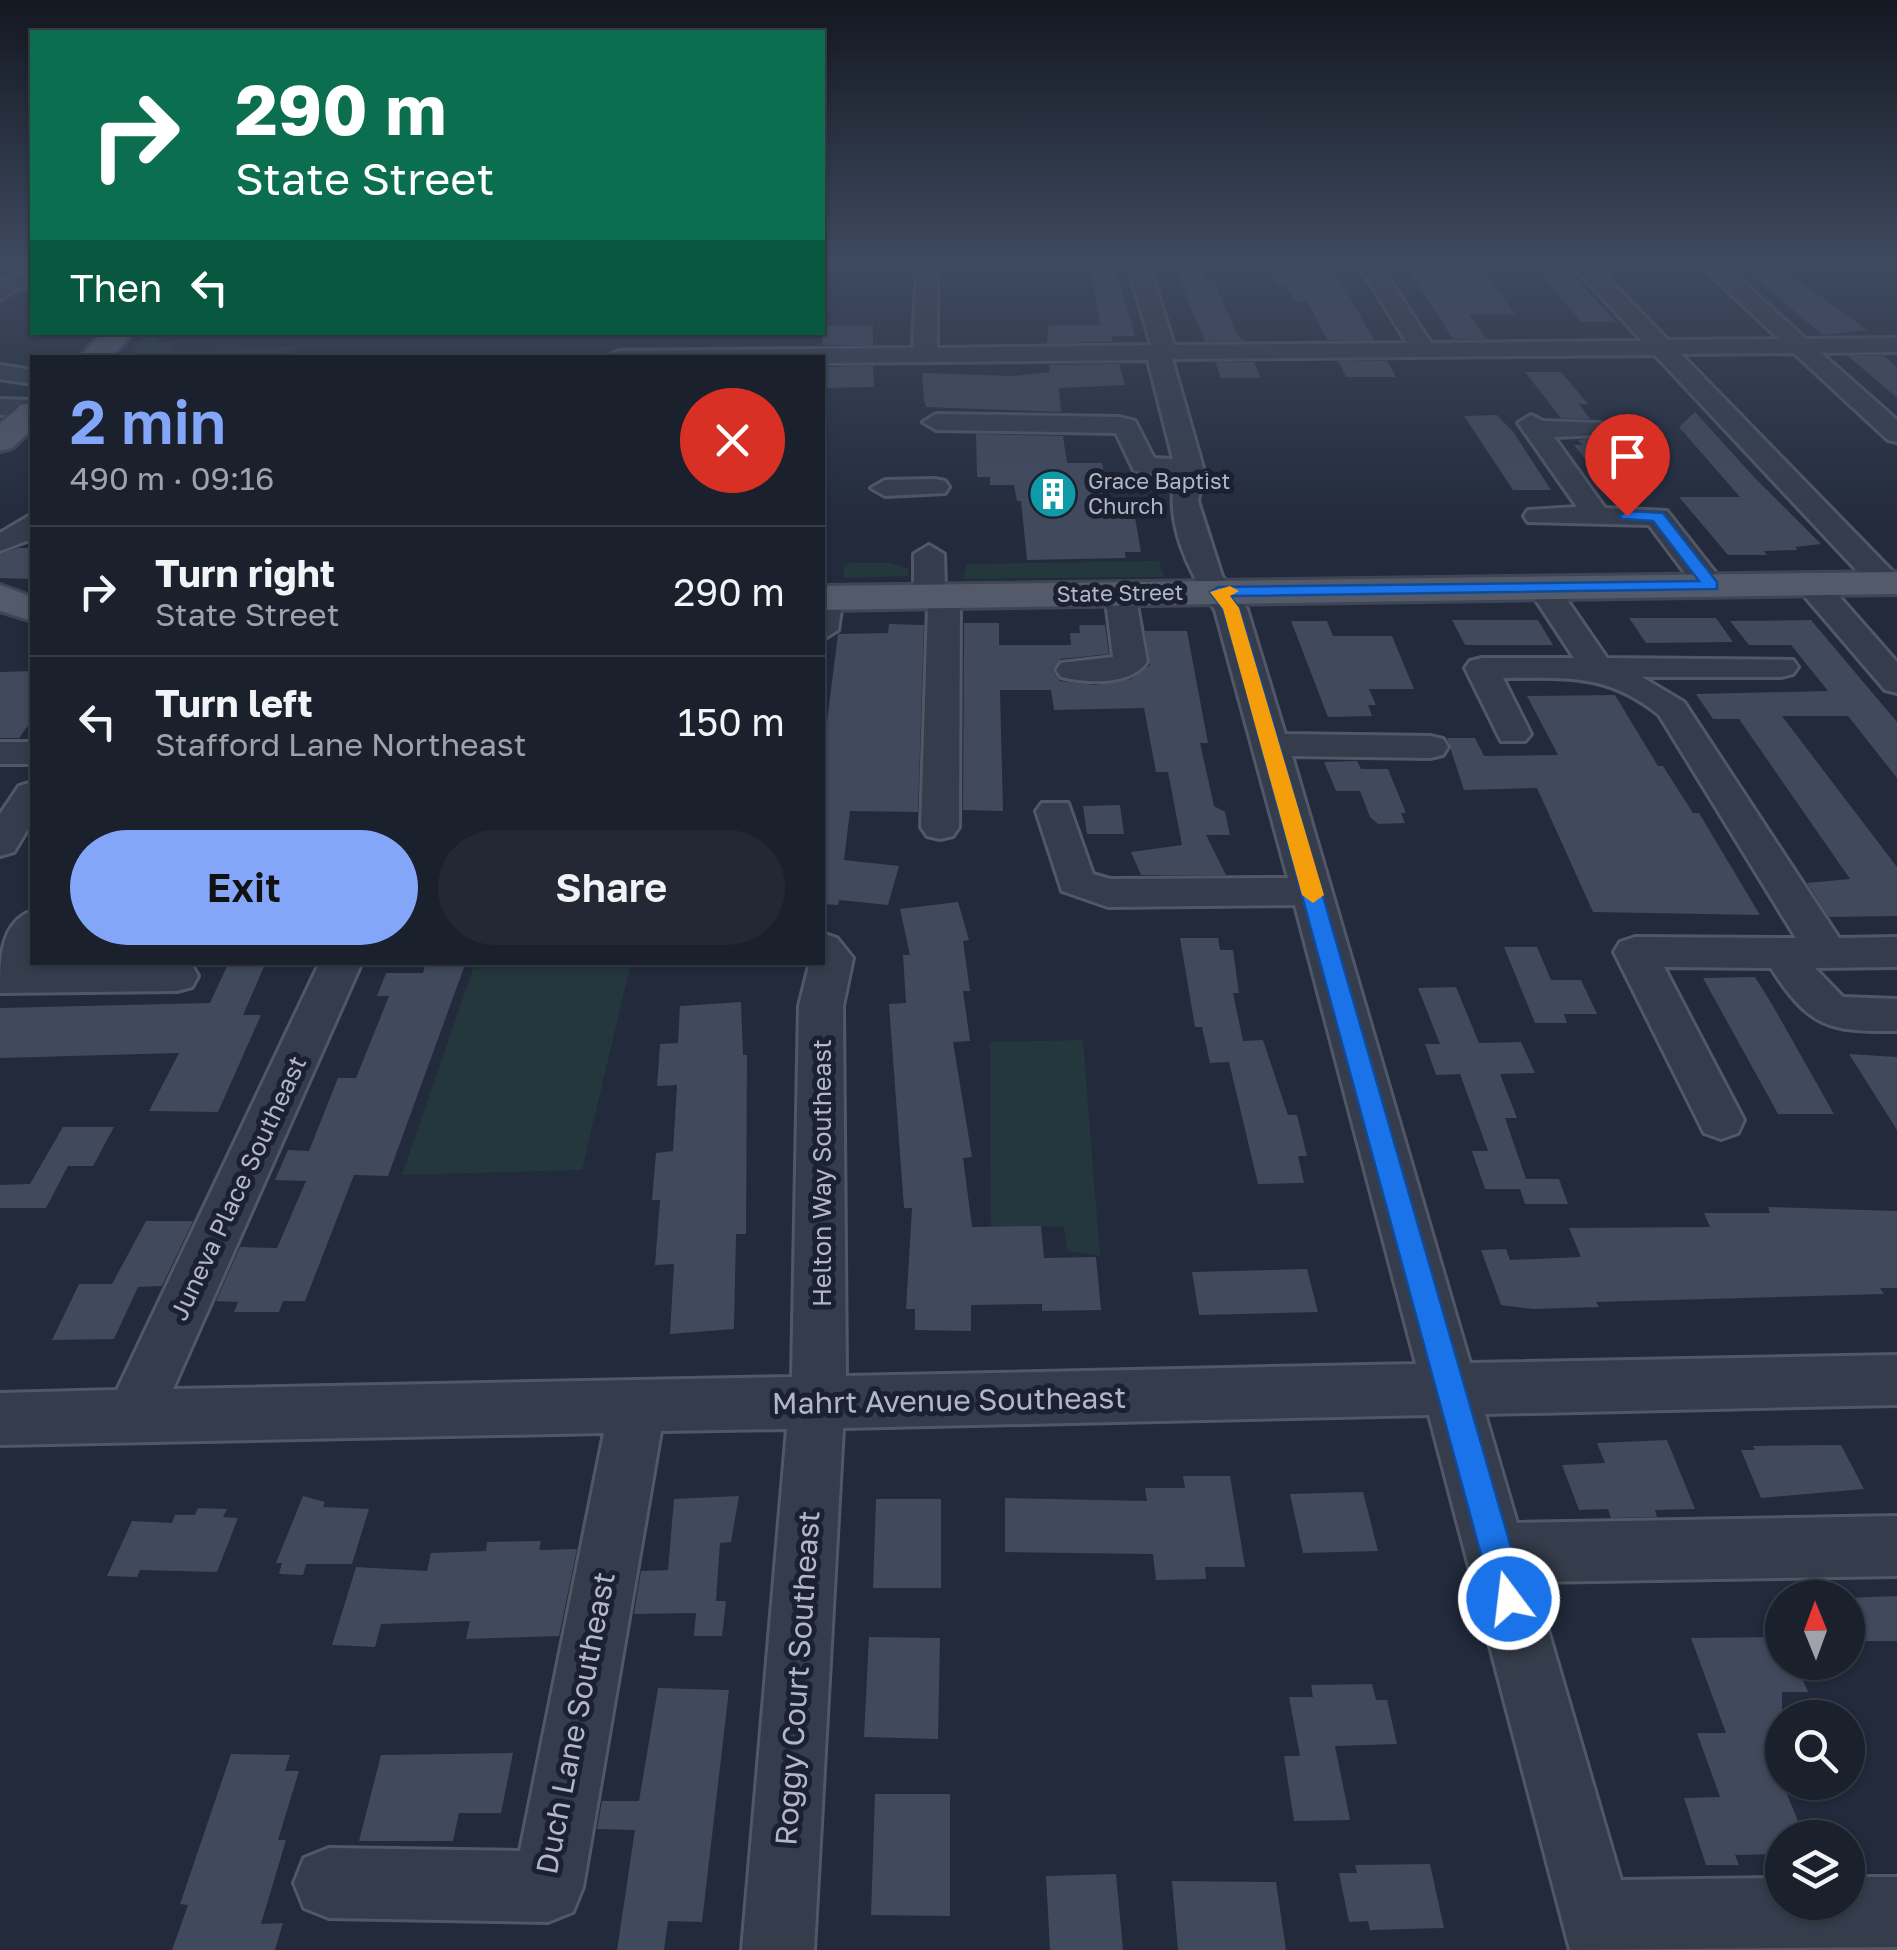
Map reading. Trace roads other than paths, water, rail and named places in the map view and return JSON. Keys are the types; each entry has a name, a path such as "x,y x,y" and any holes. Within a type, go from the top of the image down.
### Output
{"main road":[{"name":"State Street","path":"825,608 937,596 1892,583"}],"street":[{"path":"925,350 925,354"},
{"path":"825,355 1335,350"},
{"path":"1662,350 1892,583"},
{"path":"1805,350 1897,434"},
{"path":"1161,352 1189,468 1184,501 1207,577 1231,608 1601,1933 1897,1912"},
{"path":"0,372 30,377"},
{"path":"936,422 1126,426 1144,465 1189,468"},
{"path":"1591,428 1533,426 1597,516"},
{"path":"886,488 935,487"},
{"path":"0,514 30,514"},
{"path":"1538,516 1658,516 1711,586"},
{"path":"0,542 19,536 30,525"},
{"path":"928,554 937,596 940,827"},
{"path":"1812,584 1897,683"},
{"path":"1543,588 1599,670 1672,709 1827,953"},
{"path":"1073,670 1110,671 1130,662 1120,593"},
{"path":"1512,734 1482,668 1781,667"},
{"path":"1270,746 1430,747"},
{"path":"0,753 30,753"},
{"path":"0,843 30,797"},
{"path":"1055,811 1076,882 1108,893 1312,891"},
{"path":"0,912 30,912"},
{"path":"0,976 30,928"},
{"name":"Helton Way Southeast","path":"817,1405 824,1250 821,1006 832,958 825,951"},
{"path":"1721,1120 1635,952 1897,952"},
{"path":"1783,953 1820,1009 1836,1016 1897,1015"},
{"name":"Juneva Place Southeast","path":"134,1414 341,965"},
{"path":"0,976 176,976"},
{"name":"Mahrt Avenue Southeast","path":"0,1419 1897,1380"},
{"name":"Roggy Court Southeast","path":"778,1950 817,1405"},
{"name":"Duch Lane Southeast","path":"330,1882 548,1887 637,1408"},
{"path":"1497,1553 1897,1546"}],"place":[{"name":"Grace Baptist Church","path":"1053,494"}]}
